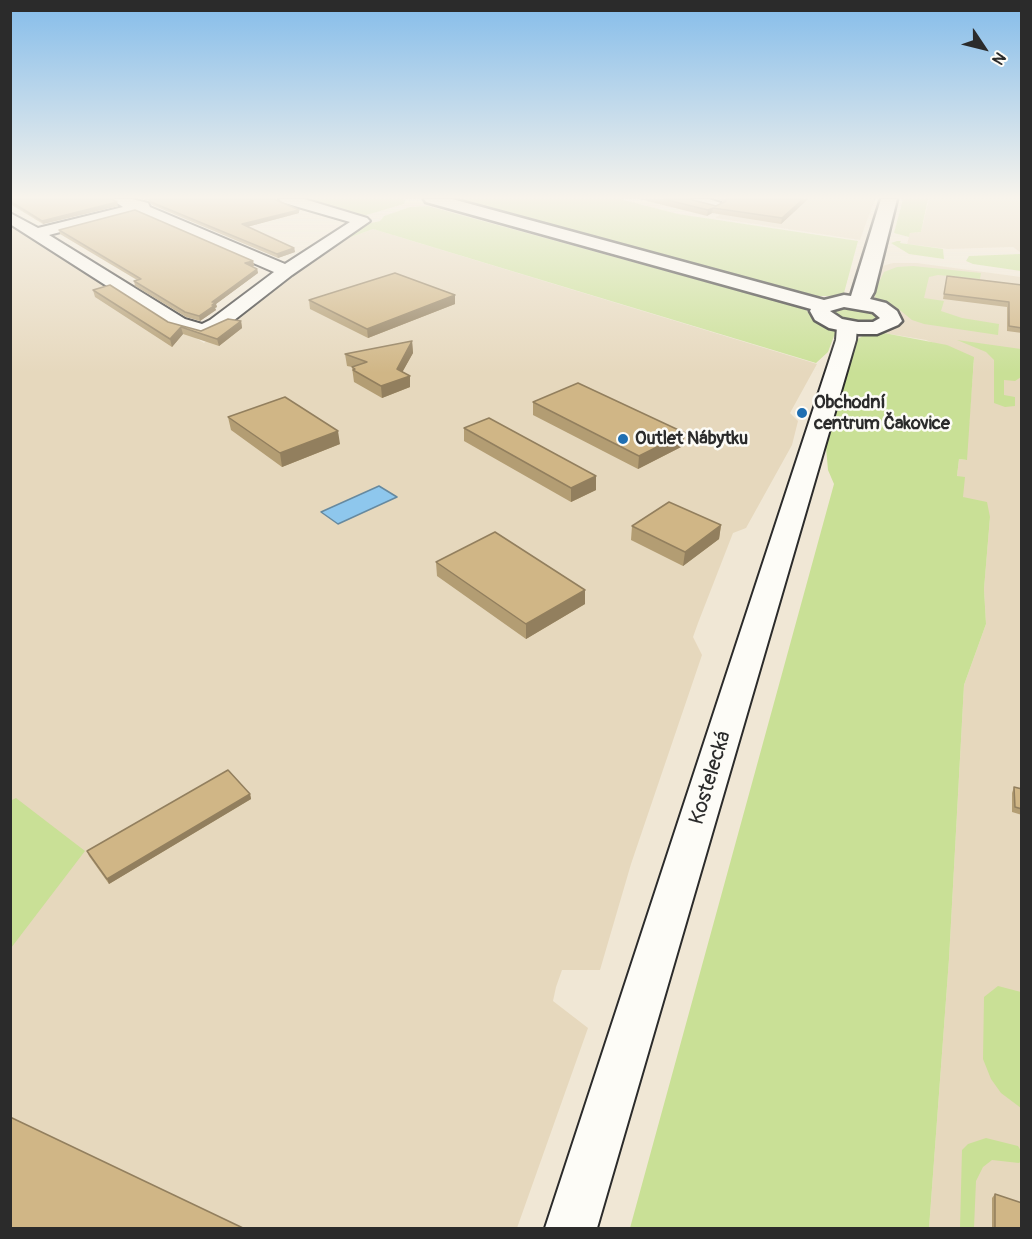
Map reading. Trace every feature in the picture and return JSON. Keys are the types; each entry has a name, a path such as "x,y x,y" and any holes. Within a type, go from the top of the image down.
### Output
{"main road":[{"path":"643,257 825,306"},
{"path":"858,302 864,292 874,257"},
{"path":"837,302 858,302 883,309 890,315 891,321 877,327 848,327 836,324 822,316 820,310 837,302"}],"street":[{"path":"74,257 178,323 203,330 217,324 308,257"},
{"path":"252,257 286,271"},
{"name":"Kostelecká","path":"571,1228 796,505 848,327"}],"shaded area":[{"path":"10,257 66,257 204,343 315,257 464,257 817,364 790,413 798,421 792,445 746,528 733,533 698,623 693,637 702,655 631,864 600,970 562,970 556,987 553,1001 588,1028 517,1228 11,1228"},
{"path":"893,263 917,263 1021,277 1021,1228 929,1228 949,959 964,685 986,624 984,589 990,517 963,497 957,476 959,459 966,460 974,360 926,340 884,333 899,325 902,320 897,314 871,297 882,266"}],"green space":[{"path":"465,257 614,257 805,309 818,322 833,328 837,336 834,336 828,352 816,363"},
{"path":"668,257 854,257 844,293 836,296 817,296"},
{"path":"969,257 1021,257 1021,271 973,264 966,261"},
{"path":"913,266 981,273 980,279 938,275 929,277 924,298 944,301 941,311 962,318 999,324 998,335 924,324 912,320 896,307 888,307 876,300 874,292 884,272 897,267"},
{"path":"835,307 864,307 879,315 879,318 865,324 841,321 830,312"},
{"path":"884,333 947,345 974,357 967,460 959,459 957,476 965,477 963,497 987,502 990,517 984,589 986,624 964,685 949,959 929,1228 630,1228 834,484 828,470 826,447 856,340 866,334"},
{"path":"957,340 1021,349 1021,377 1015,381 1004,380 1004,395 1015,397 1015,406 1005,407 994,403 994,360 986,352"},
{"path":"16,798 85,851 11,948 10,801"},
{"path":"998,986 1021,992 1021,1108 1001,1093 991,1079 983,1059 984,997"},
{"path":"986,1138 1018,1146 1021,1151 1021,1161 1019,1163 992,1160 983,1167 976,1181 974,1228 960,1228 962,1150 968,1144"}],"water":[{"path":"379,486 397,497 338,524 321,512"}],"building":[{"path":"104,257 243,257 253,261 245,263 257,269 212,302 216,302 212,305 215,305 199,316 185,312 134,281 141,279"},
{"path":"395,273 455,295 367,329 309,300"},
{"path":"947,276 1022,285 1022,328 1009,326 1009,302 944,294"},
{"path":"110,285 168,322 201,331 228,319 241,321 217,339 181,327 170,339 93,290"},
{"path":"412,341 397,369 410,376 381,386 353,370 355,369 352,367 367,362 345,354"},
{"path":"578,383 685,433 639,456 533,402"},
{"path":"285,397 338,431 280,453 228,417"},
{"path":"489,418 596,476 571,488 464,428"},
{"path":"669,502 721,525 685,552 632,526"},
{"path":"495,532 585,590 526,624 436,562"},
{"path":"228,770 250,794 107,879 87,851"},
{"path":"1014,787 1022,789 1022,809 1015,807"},
{"path":"10,1117 243,1228 10,1228"},
{"path":"995,1194 1022,1203 1022,1228 995,1228"}],"place":[{"name":"Obchodní centrum Čakovice","path":"802,413"},
{"name":"Outlet Nábytku","path":"623,439"}]}
